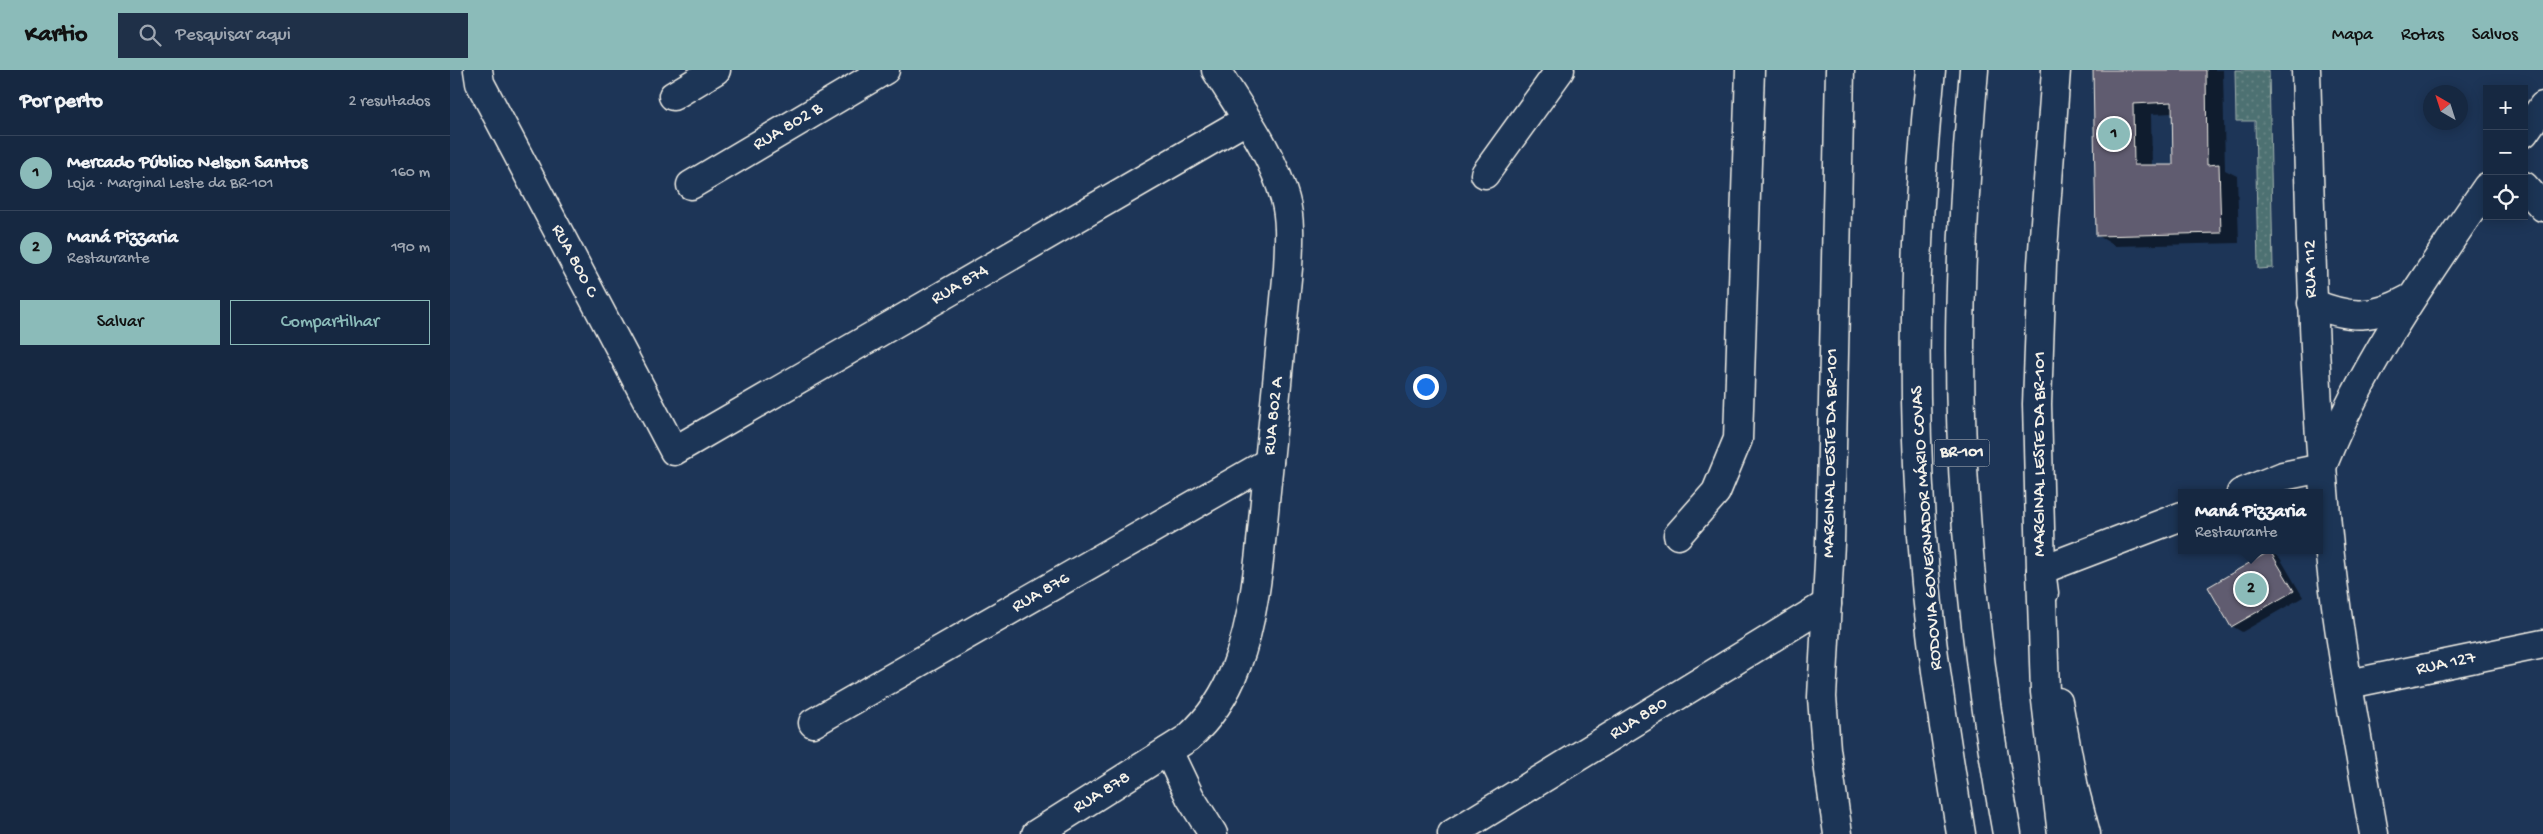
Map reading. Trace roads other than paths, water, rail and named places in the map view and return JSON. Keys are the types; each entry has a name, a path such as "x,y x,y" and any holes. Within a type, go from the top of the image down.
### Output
{"main road":[{"name":"RUA 800 C","path":"478,70 480,83 674,450"},
{"path":"673,96 716,70"},
{"name":"RUA 802 B","path":"691,185 885,70"},
{"name":"RUA 802 A","path":"1168,751 1199,728 1212,712 1236,668 1244,643 1258,565 1288,268 1289,219 1285,200 1272,164 1216,70"},
{"path":"1485,174 1560,70"},
{"path":"1678,535 1716,492 1738,439 1750,70"},
{"name":"MARGINAL OESTE DA BR-101","path":"1838,834 1826,749 1822,697 1827,604 1840,70"},
{"name":"RODOVIA GOVERNADOR MÁRIO COVAS","path":"1931,70 1921,195 1917,297 1917,405 1931,630 1941,715 1961,834"},
{"name":"BR-101","path":"1974,70 1962,246 1960,352 1963,456 1969,563 1985,700 2007,834"},
{"name":"MARGINAL LESTE DA BR-101","path":"2056,70 2042,264 2039,364 2041,570 2062,729 2086,834"},
{"name":"RUA 112","path":"2306,70 2312,303 2322,468 2330,558 2374,834"},
{"path":"2526,130 2543,106"},
{"name":"RUA 874","path":"674,450 1246,120"},
{"path":"2528,190 2543,207"},
{"path":"2252,489 2283,476 2322,468 2354,393 2409,299 2483,193"},
{"path":"2312,303 2331,311 2351,316 2371,315 2391,309 2409,299"},
{"name":"RUA 876","path":"813,723 1269,462"},
{"path":"2062,834 2045,692 2041,570 2178,518"},
{"name":"RUA 880","path":"1452,834 1827,604"},
{"name":"RUA 127","path":"2349,684 2543,644"},
{"path":"1168,751 1190,796 1213,834"},
{"name":"RUA 878","path":"1036,834 1168,751"}],"place":[{"name":"Mercado Público Nelson Santos","path":"2114,134"},
{"name":"Maná Pizzaria","path":"2251,589"}]}
